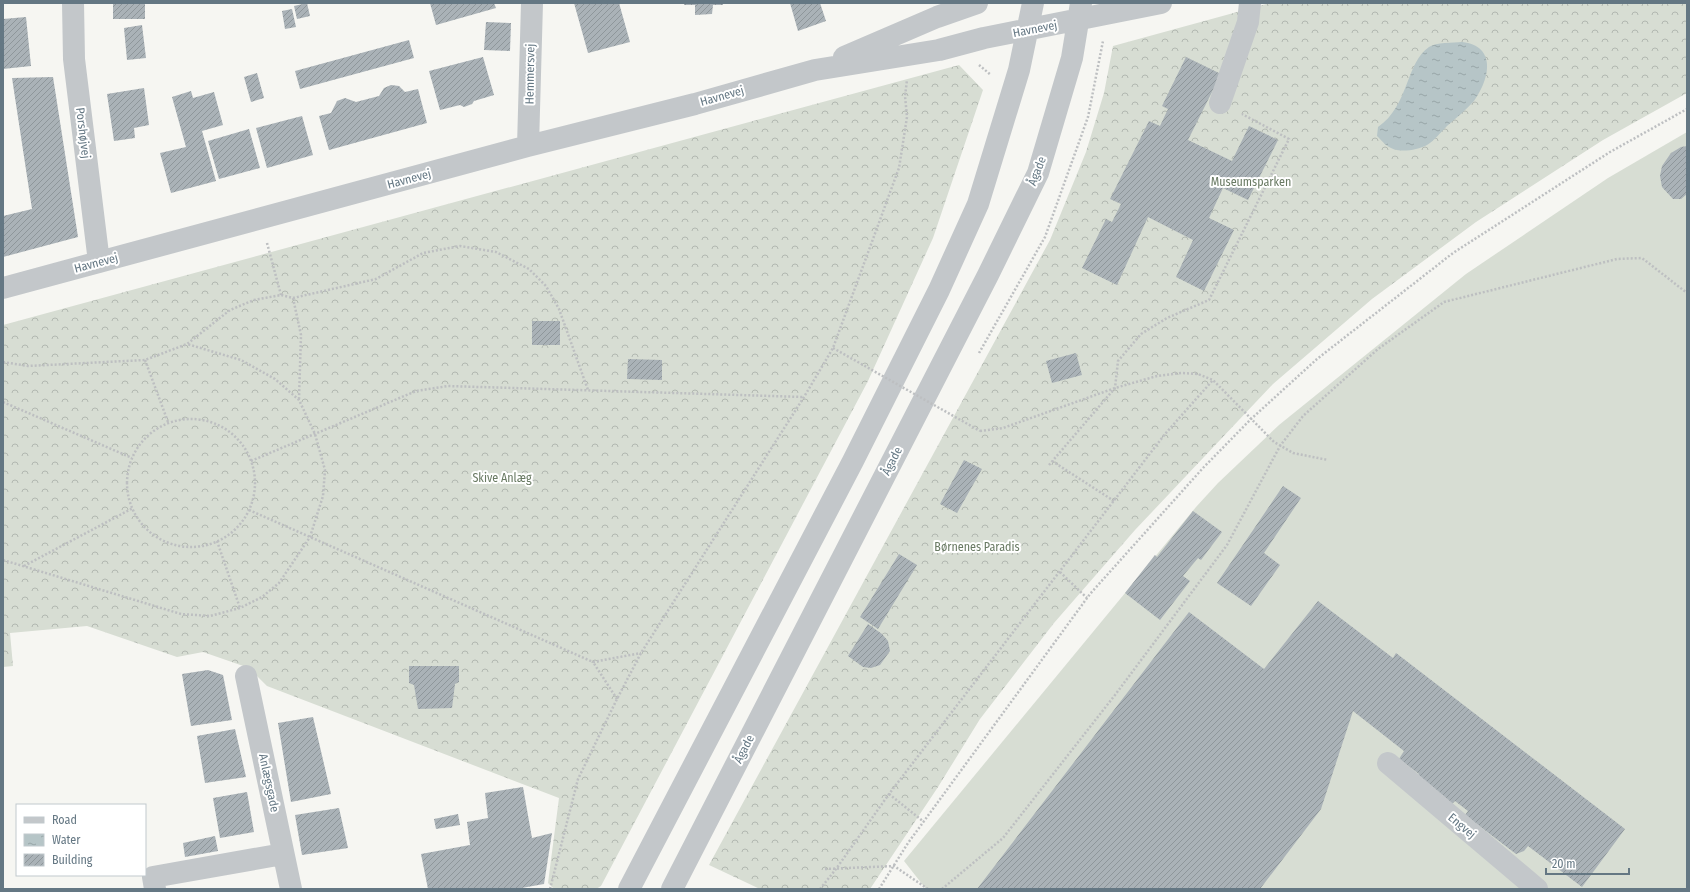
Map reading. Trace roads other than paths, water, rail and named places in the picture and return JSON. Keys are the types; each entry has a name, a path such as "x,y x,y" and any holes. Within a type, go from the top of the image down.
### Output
{"street":[{"name":"Porshøjvej","path":"73,3 74,60 99,262"},
{"name":"Hemmersvej","path":"528,146 532,3"},
{"name":"Havnevej","path":"815,70 937,17 977,3"},
{"path":"629,889 849,468 939,290 978,204 1019,70 1033,3"},
{"name":"Havnevej","path":"3,288 528,146 695,104 815,70 939,50 984,38 1028,30 1080,11 1161,3"},
{"path":"1220,103 1248,22 1250,3"},
{"name":"Ågade","path":"672,889 988,275 1038,173 1072,58 1080,11"},
{"name":"Anlægsgade","path":"246,676 291,889"},
{"name":"Engvej","path":"1388,763 1537,889"},
{"path":"155,889 153,877 283,854"}],"water":[{"path":"1462,42 1473,45 1481,50 1487,65 1484,83 1474,101 1427,145 1404,151 1395,150 1387,146 1377,136 1378,127 1396,108 1421,54 1432,45"}],"park label":[{"name":"Museumsparken","path":"1251,182"},
{"name":"Skive Anlæg","path":"502,478"},
{"name":"Børnenes Paradis","path":"977,547"}]}
